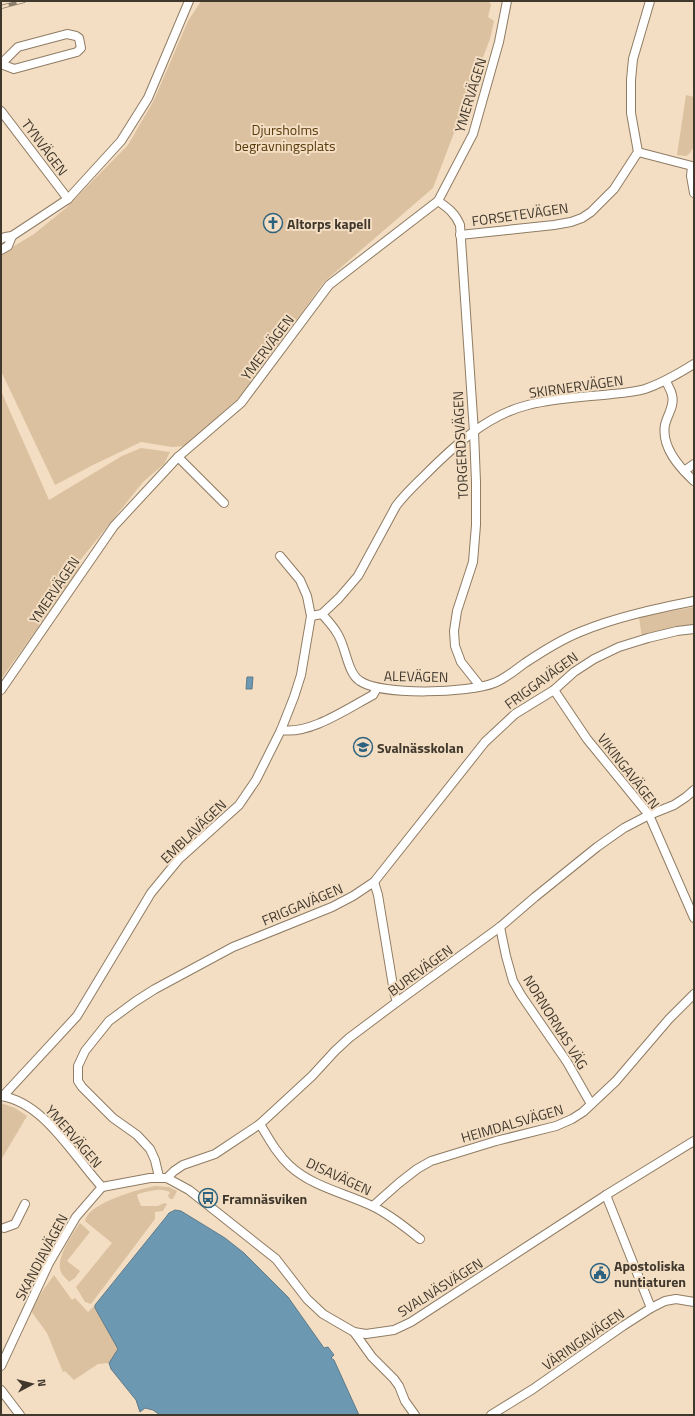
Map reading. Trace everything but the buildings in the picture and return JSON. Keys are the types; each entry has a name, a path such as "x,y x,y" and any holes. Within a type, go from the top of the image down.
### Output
{"street":[{"path":"1,239 12,236 68,199 121,141 148,98 188,1"},
{"name":"YMERVÄGEN","path":"1,690 114,526 178,457 241,403 329,286 438,201 473,134 499,42 507,1"},
{"path":"650,1 633,59 631,80 631,113 638,152 693,162 691,176 694,193"},
{"path":"67,34 76,36 79,38 81,43 79,51 73,54 14,69 1,64 18,47 67,34"},
{"name":"TYNVÄGEN","path":"1,111 68,199"},
{"name":"FORSETEVÄGEN","path":"460,235 554,225 571,222 582,218 591,212 614,189 638,152"},
{"name":"TORGERDSVÄGEN","path":"438,201 452,211 457,217 460,225 476,482 476,525 473,562 457,611 454,631 455,646 461,662 480,686"},
{"path":"1,250 8,246 12,236"},
{"name":"SKIRNERVÄGEN","path":"322,614 339,598 358,576 402,497 445,455 474,432 504,413 527,405 553,400 644,389 666,381 694,364"},
{"path":"666,381 673,401 665,424 664,434 667,446 684,471 694,481"},
{"path":"178,457 224,503"},
{"path":"684,471 694,464"},
{"name":"EMBLAVÄGEN","path":"2,1096 77,1016 151,893 179,859 239,805 256,780 281,730 301,675 311,616 307,596 300,580 280,556"},
{"name":"ALEVÄGEN","path":"322,614 338,633 353,675 359,681 377,688 441,692 494,683 553,644 606,622 694,601"},
{"path":"311,616 322,614"},
{"name":"FRIGGAVÄGEN","path":"163,1178 150,1149 137,1135 113,1118 82,1087 78,1081 78,1066 85,1051 110,1021 136,1001 155,989 232,947 332,907 353,896 374,882 485,742 515,714 554,690 574,672 594,659 619,647 677,631 694,629"},
{"path":"281,730 300,730 321,722 373,694 377,688"},
{"name":"VIKINGAVÄGEN","path":"554,690 587,739 649,815 694,918"},
{"name":"BUREVÄGEN","path":"163,1178 183,1165 215,1154 260,1124 312,1076 334,1051 397,1002 500,928 535,897 597,847 624,828 649,815 674,805 694,790"},
{"path":"374,882 378,894 394,992 397,1002"},
{"name":"NORNORNAS VÄG","path":"500,928 513,981 567,1062 591,1104"},
{"name":"HEIMDALSVÄGEN","path":"372,1206 417,1169 431,1161 496,1141 556,1126 583,1112 616,1081 669,1019 694,994"},
{"name":"YMERVÄGEN","path":"2,1096 25,1104 35,1111 52,1128 102,1187"},
{"name":"DISAVÄGEN","path":"260,1124 278,1154 291,1167 302,1175 331,1190 372,1206 401,1224 420,1239"},
{"name":"SVALNÄSVÄGEN","path":"163,1178 189,1190 276,1259 307,1299 323,1314 354,1332 366,1334 394,1330 410,1322 606,1195 694,1141"},
{"path":"102,1187 150,1178 163,1178"},
{"name":"SKANDIAVÄGEN","path":"1,1366 49,1263 76,1217 102,1187"},
{"path":"606,1195 651,1308"},
{"path":"4,1228 14,1224 25,1204"},
{"name":"VÄRINGAVÄGEN","path":"491,1415 533,1389 651,1308 665,1301 676,1299 694,1302"},
{"path":"354,1332 372,1357 394,1379 399,1386 405,1401 415,1415"},
{"path":"1,1390 20,1415"}],"green space":[{"name":"Djursholms begravningsplats","path":"201,1 488,1 491,4 488,17 494,21 490,39 433,188 324,282 242,395 185,446 172,447 141,442 55,485 1,371 1,254 34,234 66,208 128,145 154,100 188,21"},
{"path":"686,95 694,97 694,146 690,153 686,156 677,155"},
{"path":"1,391 49,500 122,456 141,448 170,452 164,464 143,482 78,563 80,569 1,679"},
{"path":"694,607 694,632 678,634 643,645 639,617"},
{"path":"1,1103 15,1108 27,1116 1,1160"},
{"path":"155,1186 169,1187 177,1191 173,1199 170,1199 168,1196 170,1192 162,1190 154,1190 138,1194 137,1196 141,1206 158,1206 164,1203 167,1204 163,1211 155,1212 155,1219 91,1304 85,1302 76,1287 112,1243 85,1221 88,1214 95,1208 115,1198"},
{"path":"80,1223 90,1232 67,1261 80,1271 75,1278 69,1282 61,1272 60,1260 73,1233"},
{"path":"54,1275 72,1300 75,1298 88,1312 95,1305 95,1308 118,1349 109,1363 98,1364 74,1380 65,1371 63,1372 47,1333 31,1311 41,1293"}],"water":[{"path":"247,677 253,677 252,689 246,689"},
{"path":"175,1210 181,1211 225,1238 244,1253 288,1297 324,1348 328,1347 334,1355 331,1358 334,1360 359,1415 160,1415 153,1410 145,1408 140,1412 136,1400 111,1369 109,1363 118,1349 95,1308 95,1305 169,1213"}],"railway":[{"path":"1,7 24,1"}],"place":[{"name":"Altorps kapell","path":"273,223"},
{"name":"Svalnässkolan","path":"363,747"},
{"name":"Framnäsviken","path":"208,1198"},
{"name":"Apostoliska nuntiaturen","path":"600,1273"}]}
